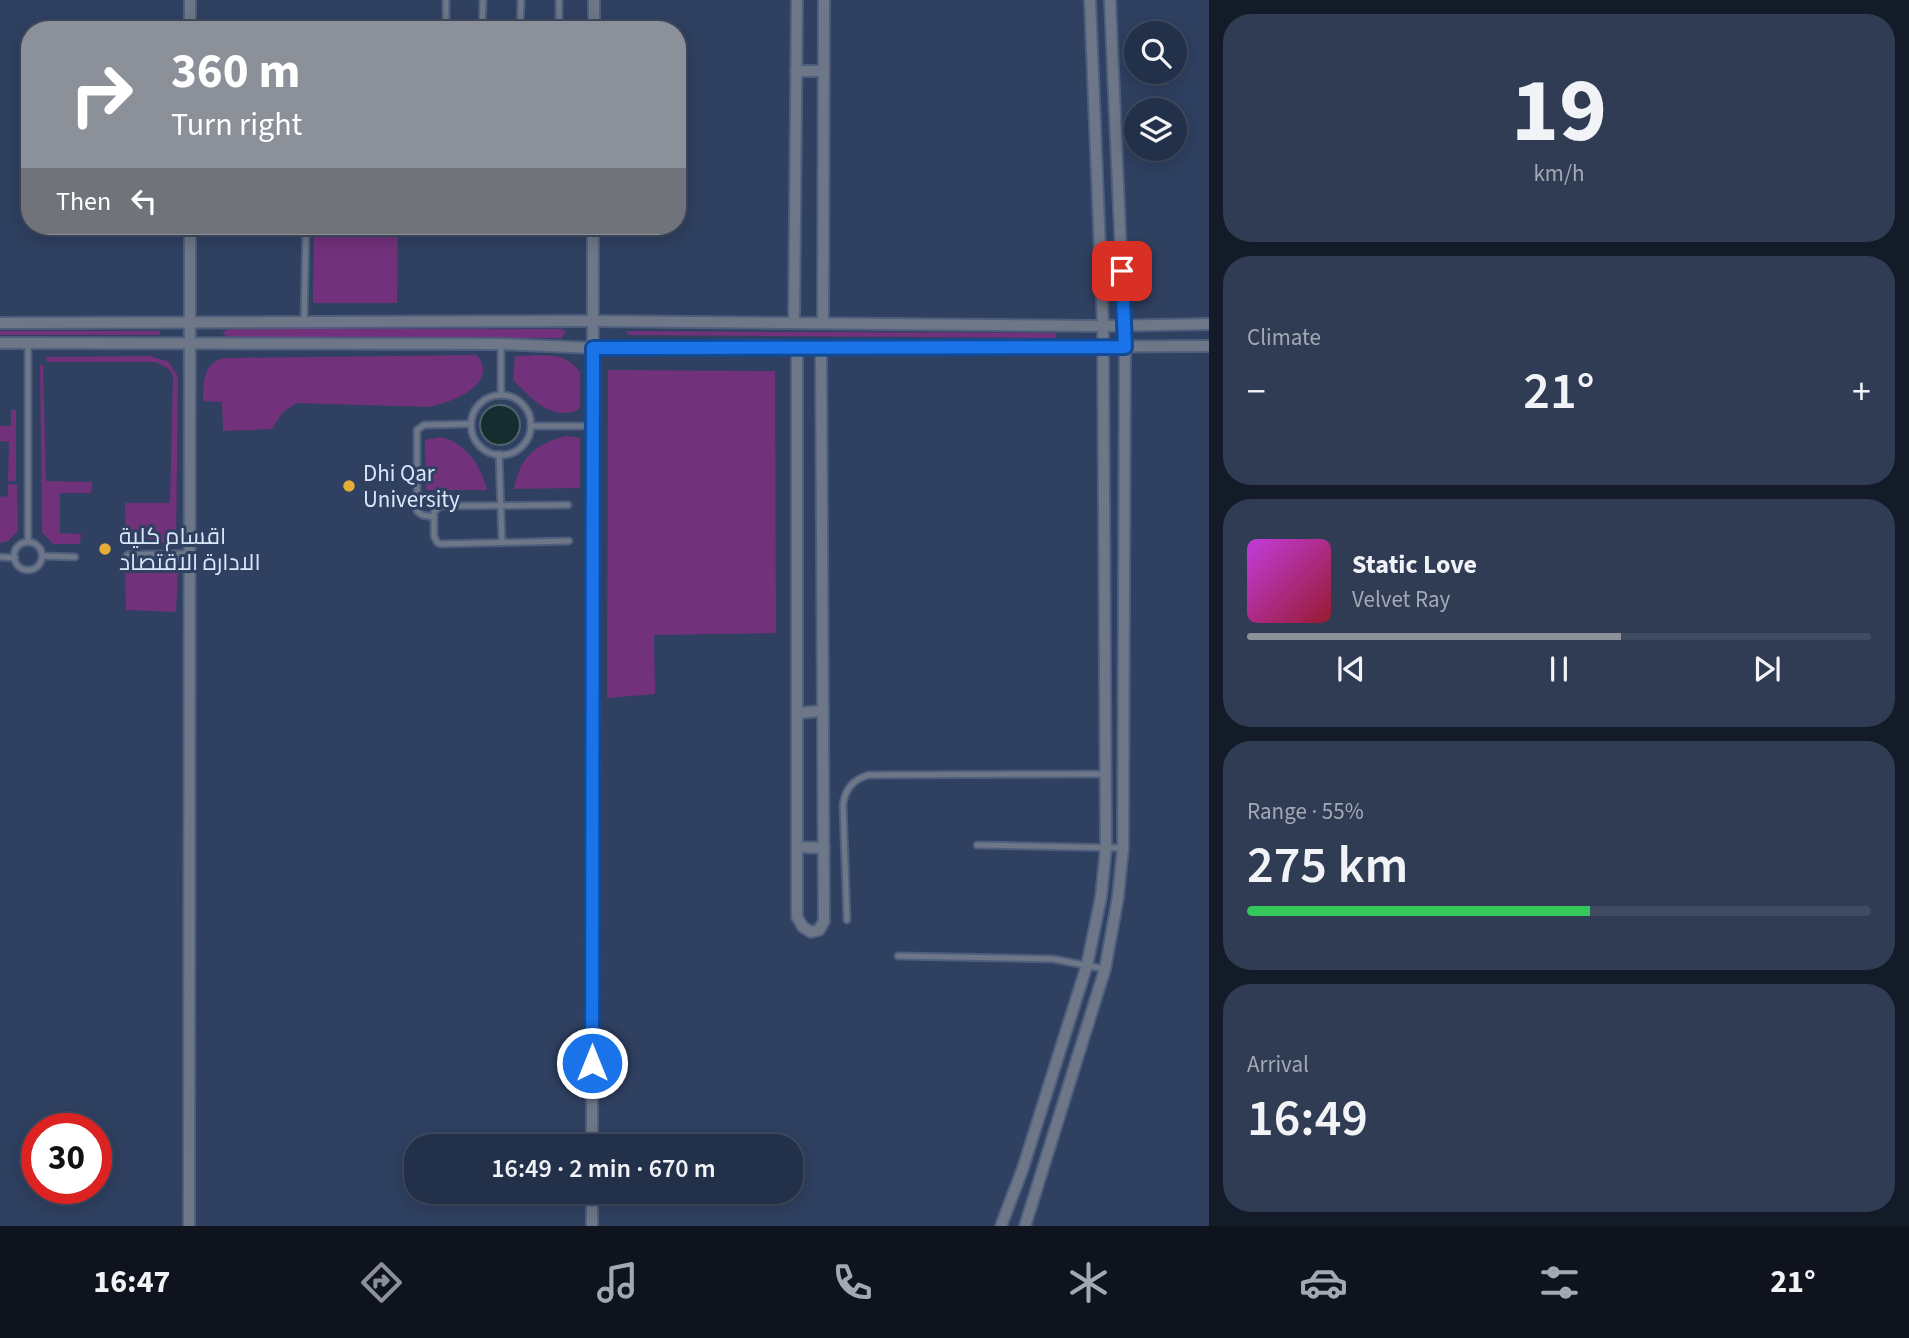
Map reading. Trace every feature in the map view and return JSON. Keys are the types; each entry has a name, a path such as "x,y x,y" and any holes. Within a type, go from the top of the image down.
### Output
{"street":[{"path":"190,0 190,21"},
{"path":"594,0 594,21"},
{"path":"793,323 797,0"},
{"path":"822,323 824,0"},
{"path":"1001,1226 1023,1168 1087,965 1101,898 1105,848 1103,326 1090,0"},
{"path":"1025,1226 1105,969 1118,897 1123,848 1125,347 1110,0"},
{"path":"796,71 824,71"},
{"path":"189,1226 190,235"},
{"path":"592,1134 593,235"},
{"path":"0,323 593,321 1103,326 1209,324"},
{"path":"0,343 501,344 593,348 1209,346"},
{"path":"797,348 797,917 803,928 811,932 819,930 824,921 821,348"},
{"path":"130,557 190,556"},
{"path":"797,589 822,586"},
{"path":"797,712 823,711"},
{"path":"797,847 824,848"},
{"path":"592,1204 592,1226"}],"lane":[{"path":"446,0 446,21"},
{"path":"482,21 483,0"},
{"path":"520,21 521,0"},
{"path":"559,0 559,21"},
{"path":"304,323 306,235"},
{"path":"28,343 28,542"},
{"path":"501,344 501,395"},
{"path":"501,395 511,396 526,408 531,426 529,435 517,450 490,453 476,441 471,424 474,412 484,400 501,395"},
{"path":"434,517 422,516 416,511 417,430 424,425 471,424"},
{"path":"531,426 592,426"},
{"path":"499,454 502,543"},
{"path":"568,505 440,506 435,509 434,517 435,539 440,544 569,541"},
{"path":"28,542 40,549 42,556 40,563 29,570 22,568 15,558 16,550 21,544 28,542"},
{"path":"42,556 75,557"},
{"path":"0,557 15,558"},
{"path":"847,920 844,805 847,791 856,780 869,775 1104,774"},
{"path":"977,845 1123,848"},
{"path":"898,956 1053,959 1105,969"}],"shaded area":[{"path":"314,235 398,235 397,303 313,303"},
{"path":"228,329 562,329 566,332 562,338 228,337 222,333"},
{"path":"0,331 160,331 160,335 0,335"},
{"path":"627,331 1056,333 1056,338 627,335"},
{"path":"477,355 482,366 482,375 477,384 459,397 428,407 296,403 282,413 272,429 223,431 222,402 203,401 204,380 208,369 223,358"},
{"path":"150,356 169,362 178,377 176,543 126,543 125,503 170,503 173,376 169,369 156,362 47,362 46,357"},
{"path":"515,356 559,357 574,365 580,372 578,410 558,412 534,400 513,380"},
{"path":"40,365 43,365 46,481 92,482 91,493 60,493 60,533 81,534 80,544 53,544 42,532"},
{"path":"608,370 775,371 776,633 654,635 655,694 607,698"},
{"path":"500,405 514,411 520,425 514,439 500,445 486,439 480,425 486,411"},
{"path":"11,410 16,410 16,481 8,481 9,442 0,441 0,426 11,426"},
{"path":"566,436 580,438 580,488 514,489 525,460 546,443"},
{"path":"440,437 457,444 471,456 481,472 487,490 426,490 425,440"},
{"path":"8,484 17,485 18,531 8,541 0,543 0,497 8,496"},
{"path":"125,567 175,568 178,572 176,612 126,610"}],"place":[{"name":"Dhi Qar University","path":"349,486"},
{"name":"اقسام كلية الادارة الاقتصاد","path":"105,549"}],"route":[{"path":"592,1063 593,348 1125,347 1122,271"}]}
